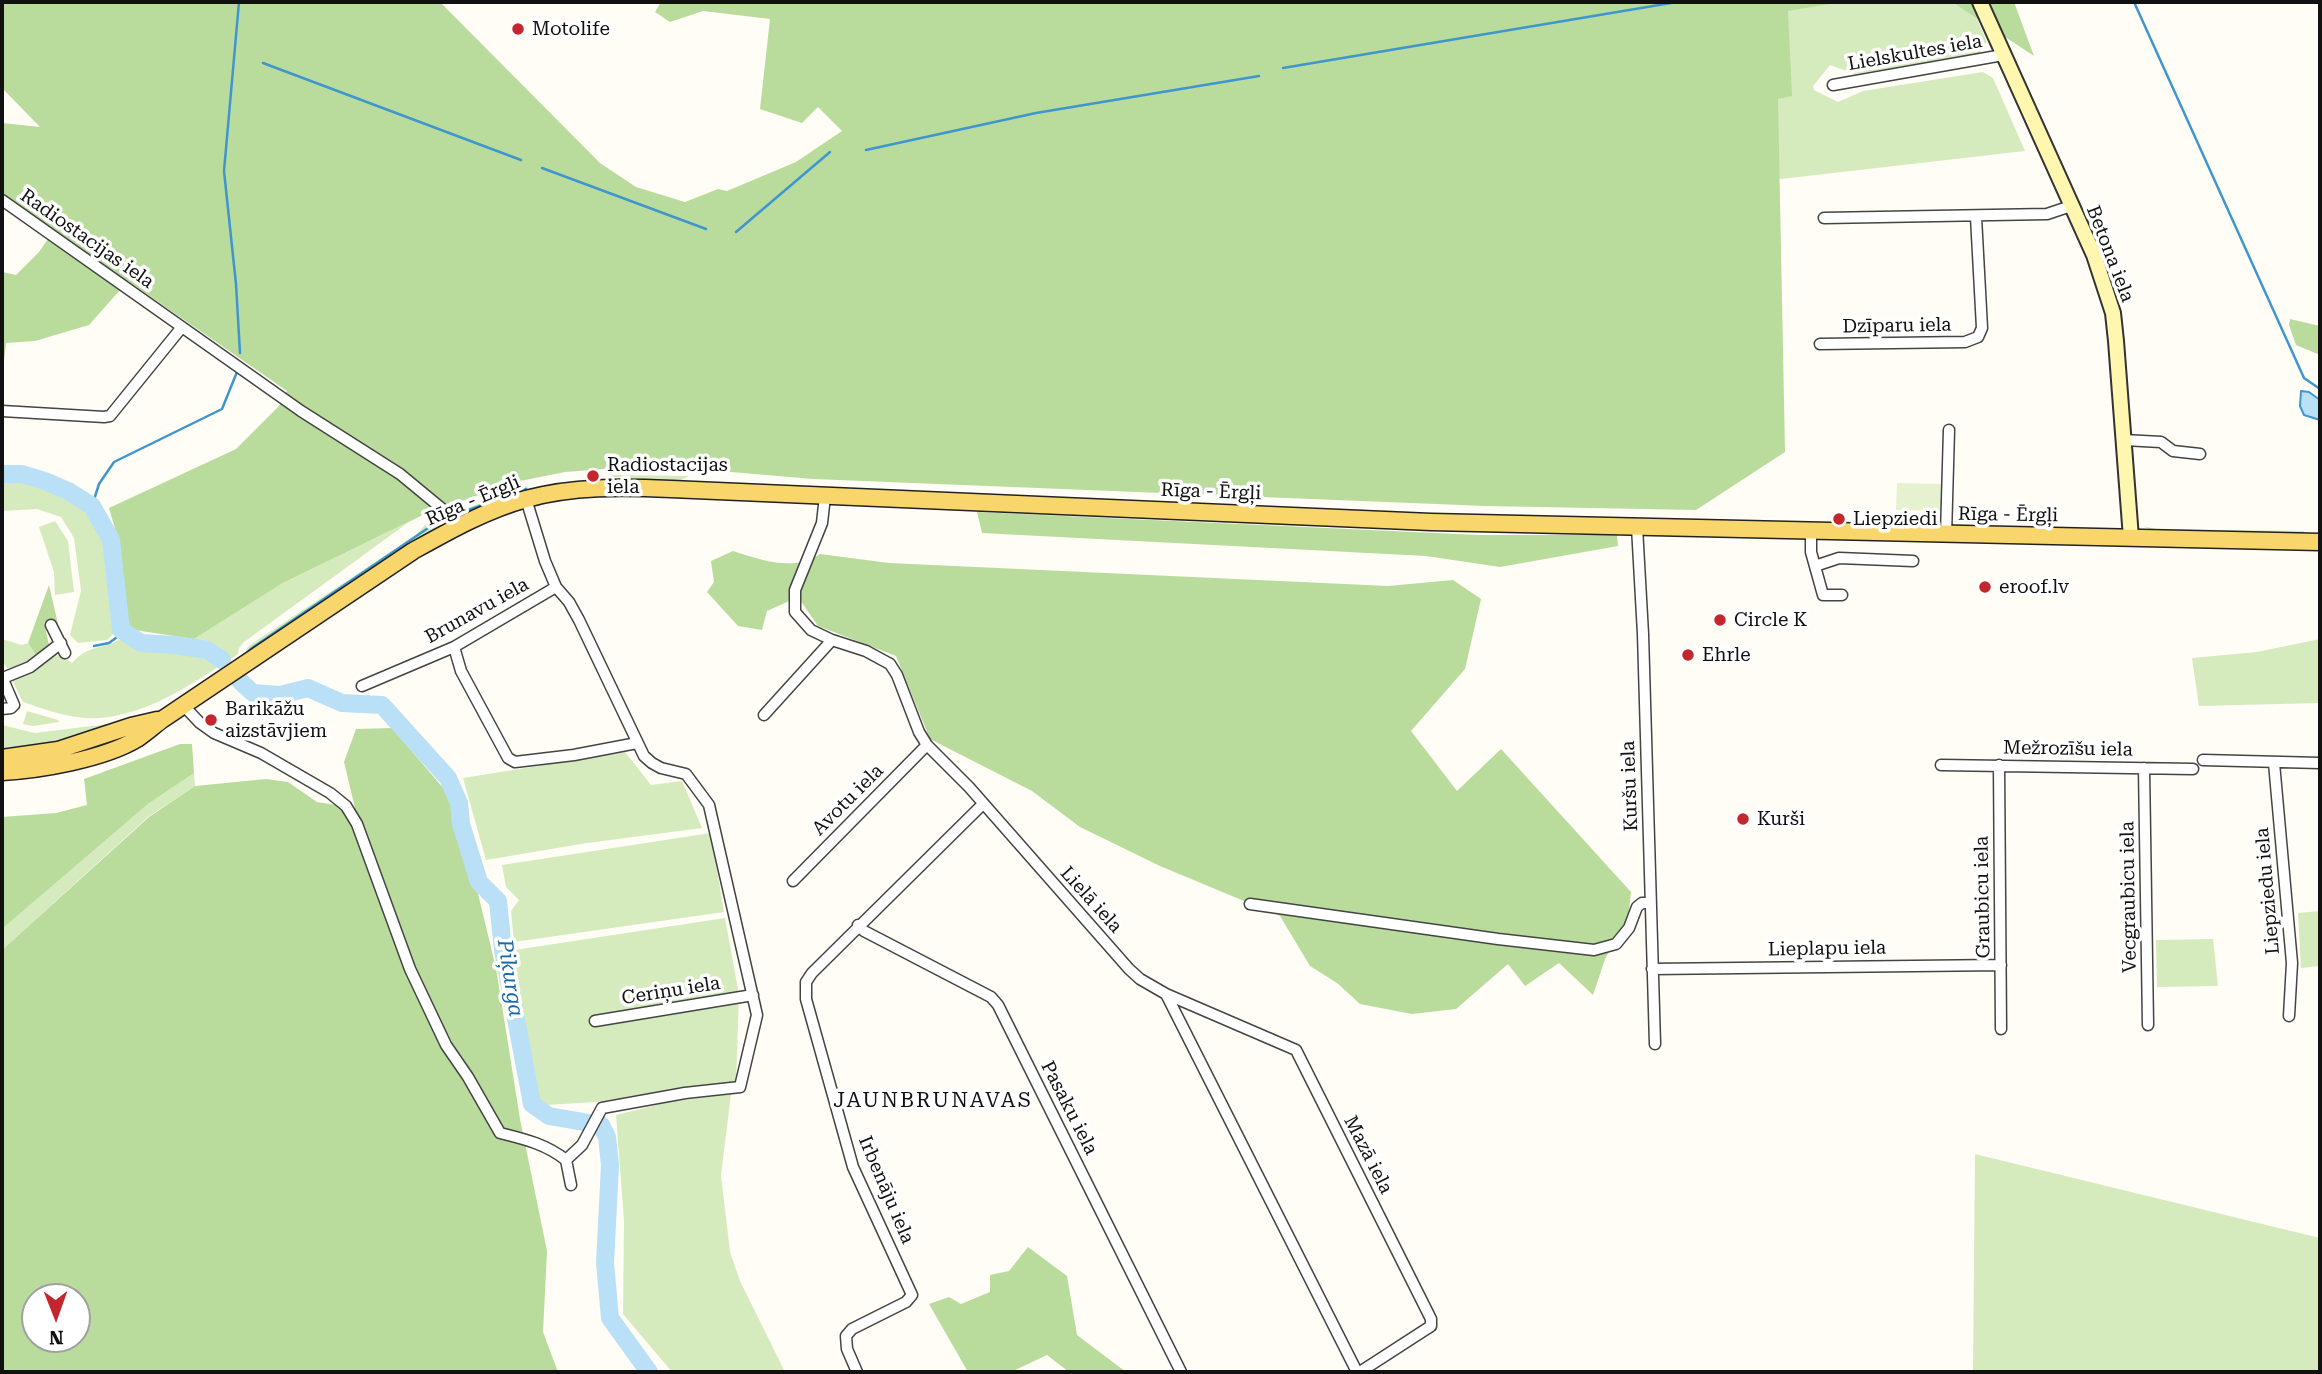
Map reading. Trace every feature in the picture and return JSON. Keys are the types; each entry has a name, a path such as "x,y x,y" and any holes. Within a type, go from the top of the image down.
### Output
{"main road":[{"name":"Betona iela","path":"1980,2 2094,255 2113,313 2120,371 2131,538"},
{"name":"Rīga - Ērgļi","path":"2,772 45,767 103,752 136,739 413,551 490,512 526,499 571,490 612,488 1431,522 2320,542"},
{"name":"Rīga - Ērgļi","path":"2,758 58,750 131,726 163,719"}],"street":[{"name":"Lielskultes iela","path":"1833,85 2003,55"},
{"name":"Radiostacijas iela","path":"2,200 301,411 400,474 446,512 456,527"},
{"path":"1824,218 2046,214 2071,206"},
{"name":"Dzīparu iela","path":"1820,344 1965,342 1978,337 1982,328 1976,217"},
{"path":"2,411 104,418 110,416 182,327"},
{"path":"1946,535 1949,430"},
{"path":"2124,440 2161,442 2172,452 2200,454"},
{"name":"Lielā iela","path":"825,496 822,523 795,590 795,612 811,630 890,663 919,732 928,744 1129,970 1166,994"},
{"name":"Brunavu iela","path":"362,686 454,647 556,587 526,499"},
{"name":"Kuršu iela","path":"1637,527 1643,634 1655,1044"},
{"path":"1811,531 1811,552 1823,594 1842,595"},
{"path":"1815,566 1839,558 1913,561"},
{"path":"556,587 579,620 644,756 652,763 686,774 709,806 757,1015 740,1087 685,1093 603,1108 582,1145 566,1160"},
{"path":"2,709 14,705 2,678 30,667 63,648 51,625"},
{"path":"764,715 832,640"},
{"path":"454,647 461,671 508,758 515,762 575,755 637,743"},
{"path":"184,706 214,733 261,754 330,793 346,806 357,824 410,969 446,1045 468,1077 499,1133 532,1140 554,1151 566,1160 571,1185"},
{"name":"Avotu iela","path":"793,881 928,744"},
{"path":"2203,760 2320,763"},
{"name":"Liepziedu iela","path":"2274,763 2292,963 2289,1016"},
{"name":"Mežrozīšu iela","path":"1941,765 2193,769"},
{"name":"Graubicu iela","path":"1999,765 2001,1029"},
{"name":"Vecgraubicu iela","path":"2144,768 2148,1025"},
{"name":"Irbenāju iela","path":"857,1372 847,1349 846,1336 852,1329 906,1302 912,1295 853,1167 806,999 807,982 812,973 858,925 983,804"},
{"path":"1250,904 1594,950 1616,944 1629,928 1637,906 1650,903"},
{"name":"Pasaku iela","path":"858,925 864,932 991,996 998,1005 1181,1372"},
{"name":"Lieplapu iela","path":"1652,969 2001,965"},
{"path":"1166,994 1358,1372"},
{"name":"Mazā iela","path":"1166,994 1296,1050 1431,1319 1431,1326 1358,1372"},
{"name":"Ceriņu iela","path":"595,1021 753,995"}],"green space":[{"path":"2,2 440,2 600,163 636,187 685,202 718,189 727,191 796,162 842,131 818,107 802,123 760,109 770,19 703,11 670,22 655,12 661,2 1841,2 1788,11 1792,96 1778,99 1785,452 1696,510 1486,506 813,479 708,470 604,469 565,472 520,481 427,513 283,583 194,639 128,629 120,546 109,508 236,449 279,406 287,391 128,281 89,325 35,341 6,343 2,378 2,272 16,275 39,252 54,230 2,193 2,123 40,127 2,88"},
{"path":"1820,2 1970,2 1987,42 1979,54 1855,74 1830,65 1813,86 1814,90 1838,102 1863,91 1983,72 1993,78 2025,151 1781,179 1776,177 1769,13"},
{"path":"1952,2 2014,2 2034,56"},
{"path":"2290,319 2320,326 2320,355 2296,345 2289,325"},
{"path":"612,475 689,476 679,481"},
{"path":"2,479 38,485 64,495 83,509 96,526 104,546 112,600 114,633 107,640 78,643 70,635 81,591 74,538 61,517 37,509 2,511"},
{"path":"1897,483 1941,484 1941,511 1896,510"},
{"path":"527,486 529,490 466,514 456,512"},
{"path":"977,512 1479,535 1617,535 1618,546 1500,567 1426,556 982,533"},
{"path":"438,517 435,530 245,657 250,645 416,535"},
{"path":"55,521 68,541 74,592 55,595 54,572 39,527"},
{"path":"409,522 244,642 238,654 228,661 223,654 194,639 283,583"},
{"path":"2143,526 2156,529 2304,531 2304,534 2152,531"},
{"path":"733,551 777,563 799,562 820,554 889,563 1388,586 1453,580 1481,599 1465,669 1411,731 1457,791 1501,749 1631,892 1628,919 1605,959 1593,995 1559,963 1525,986 1508,964 1456,1009 1412,1014 1360,1004 1337,983 1310,966 1280,916 1160,866 1080,827 1032,791 930,739 896,656 818,626 798,597 767,611 762,630 738,626 707,592 714,582 711,561"},
{"path":"49,585 58,624 44,622 49,645 37,657 28,643"},
{"path":"123,638 141,646 213,658 219,666 172,695 120,715 103,718 77,717 23,702 12,680 29,672 54,654 72,663 90,650"},
{"path":"2,639 22,645 28,643 37,657 19,667 7,668 2,661"},
{"path":"2320,639 2320,703 2199,706 2192,658 2257,652"},
{"path":"27,711 59,722 33,726 23,724"},
{"path":"116,723 60,740 2,749 2,725 35,733"},
{"path":"392,728 456,803 496,968 520,1119 547,1251 543,1332 558,1372 2,1372 2,950 149,817 195,786 266,779 288,782 317,802 355,808 344,762 356,729"},
{"path":"180,744 192,744 194,773 148,804 2,929 2,817 56,813 87,805 84,779"},
{"path":"625,752 651,785 682,781 702,828 486,860 463,778"},
{"path":"194,773 195,786 148,817 2,950 2,929 148,804"},
{"path":"711,833 724,912 514,942 511,911 519,900 506,887 502,865"},
{"path":"2320,911 2320,966 2301,968 2298,913"},
{"path":"725,918 739,995 736,1082 596,1102 547,1105 536,1096 508,951"},
{"path":"2213,939 2218,986 2157,987 2156,940"},
{"path":"731,1094 721,1175 730,1252 740,1281 785,1372 672,1372 623,1314 624,1221 616,1115 668,1102"},
{"path":"1975,1154 2320,1238 2320,1372 1973,1372"},
{"path":"1028,1247 1067,1276 1077,1335 1126,1372 1069,1372 1047,1355 1011,1372 968,1372 929,1304 949,1297 961,1304 990,1292 990,1275 1009,1271"}],"water":[{"path":"2301,391 2309,392 2320,400 2320,420 2304,415 2300,406"}],"waterway":[{"path":"239,2 224,171 240,353"},
{"path":"1283,68 1677,2"},
{"path":"2134,2 2304,378 2320,389"},
{"path":"263,63 521,160"},
{"path":"866,150 1036,113 1259,76"},
{"path":"736,232 830,152"},
{"path":"542,168 706,229"},
{"path":"92,506 99,484 114,462 222,409 237,372"},
{"name":"Piķurga","path":"2,474 22,474 45,481 92,506 111,540 121,630 141,643 207,650 222,660"},
{"path":"466,511 526,489"},
{"path":"247,653 434,524"},
{"path":"94,646 109,643 124,632"},
{"name":"Piķurga","path":"240,681 253,693 280,695 308,688 342,703 382,705 448,778 459,803 461,824 479,882 498,901 503,950 532,1104 549,1116 601,1125 607,1137 610,1165 605,1263 610,1318 649,1372"}],"place":[{"name":"Motolife","path":"518,29"},
{"name":"Radiostacijas iela","path":"593,476"},
{"name":"Liepziedi","path":"1839,519"},
{"name":"eroof.lv","path":"1985,587"},
{"name":"Circle K","path":"1720,620"},
{"name":"Ehrle","path":"1688,655"},
{"name":"Barikāžu aizstāvjiem","path":"211,720"},
{"name":"Kurši","path":"1743,819"}],"district":[{"name":"JAUNBRUNAVAS","path":"933,1101"}]}
